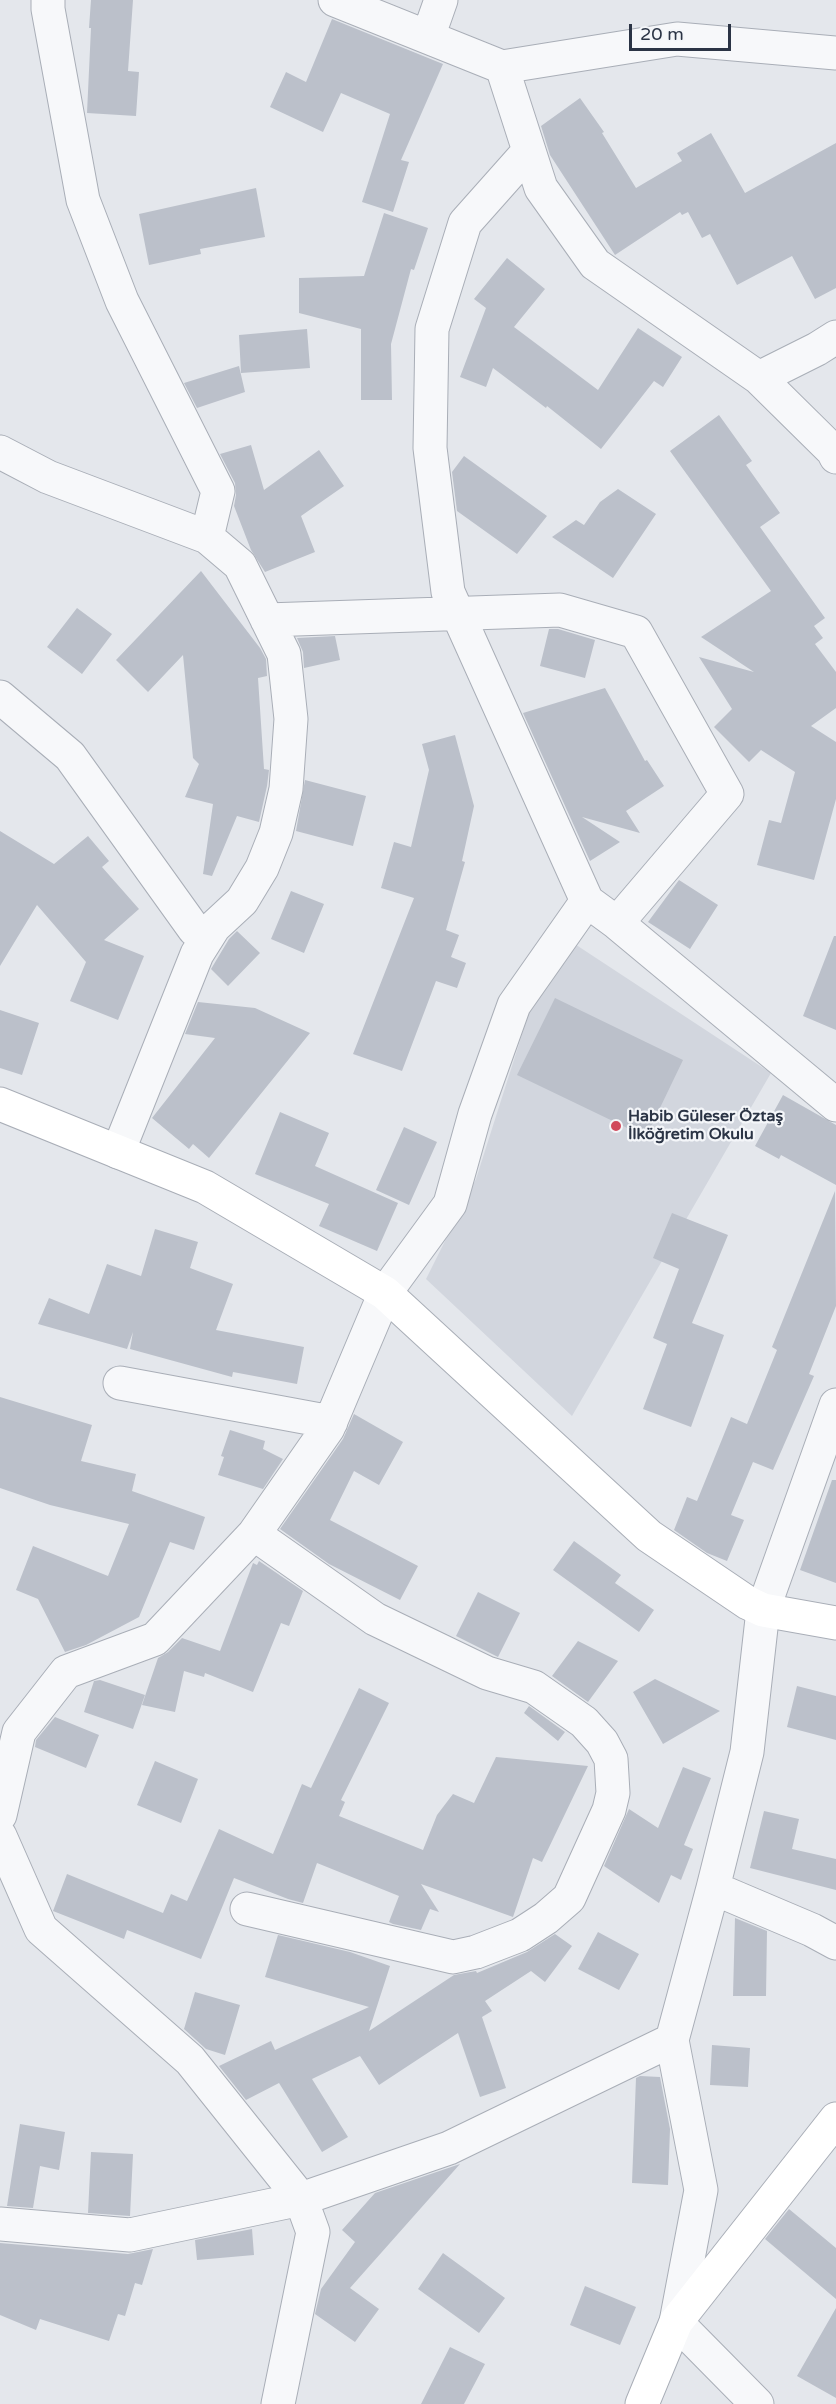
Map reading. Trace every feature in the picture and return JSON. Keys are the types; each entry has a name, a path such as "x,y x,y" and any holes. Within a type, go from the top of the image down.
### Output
{"street":[{"path":"48,0 83,200 122,301 218,491 207,537"},
{"path":"335,0 502,67 677,39 836,53"},
{"path":"428,37 441,0"},
{"path":"502,67 541,188 595,264 759,378 833,451 836,457"},
{"path":"529,151 465,223 432,329 430,448 448,592 587,901 617,923 836,1105"},
{"path":"759,378 836,337"},
{"path":"0,452 48,477 207,537 240,565 284,654 291,719 286,789 276,833 262,868 242,901 205,939 182,990 118,1152"},
{"path":"267,620 560,610 636,632 727,794 617,923"},
{"path":"0,697 70,756 194,929 205,939"},
{"path":"0,1815 19,1732 13,1716 66,1672 155,1640 254,1534 331,1422 385,1293 450,1204 475,1114 514,1005 587,901"},
{"path":"0,1104 205,1187 385,1293 649,1536 748,1603 763,1610 836,1623"},
{"path":"120,1383 331,1422"},
{"path":"642,2404 676,2322 701,2190 672,2040 747,1752 763,1610 836,1406"},
{"path":"247,1909 453,1957 476,1952 520,1935 546,1918 569,1898 609,1810 613,1793 611,1759 602,1742 584,1722 534,1687 487,1673 375,1619 254,1534"},
{"path":"0,1836 41,1929 189,2060 301,2199 313,2232 278,2404"},
{"path":"713,1888 812,1930 836,1943"},
{"path":"0,2223 130,2235 301,2199 449,2148 672,2040"},
{"path":"676,2322 836,2119"},
{"path":"676,2322 757,2404"}],"shaded area":[{"name":"Habib Güleser Öztaş İlköğretim Okulu","path":"555,931 771,1073 572,1416 426,1279 476,1179"}],"building":[{"path":"91,0 133,0 128,71 139,72 136,116 87,113"},
{"path":"332,19 443,64 401,160 409,162 393,212 362,202 390,114 341,93 323,132 270,107 286,72 306,82"},
{"path":"580,98 604,132 602,133 636,188 682,161 677,153 711,133 745,193 836,143 836,288 815,299 792,256 737,285 710,234 702,238 688,212 682,215 680,212 615,255 550,155 541,126"},
{"path":"256,188 265,237 200,249 201,254 149,265 139,214"},
{"path":"384,213 428,228 414,270 411,269 391,344 392,400 361,400 361,329 299,313 299,278 364,276"},
{"path":"507,258 545,289 514,327 598,390 638,328 682,357 663,387 654,381 601,449 547,406 546,408 493,368 486,387 460,377 486,308 474,299"},
{"path":"307,329 310,368 241,373 239,335"},
{"path":"239,366 245,392 197,408 184,383"},
{"path":"719,415 752,461 746,465 780,513 760,527 825,618 814,626 823,638 815,644 836,672 836,708 811,726 836,742 836,799 814,880 757,865 769,820 781,823 795,772 761,750 749,762 714,727 732,709 699,657 754,672 701,637 771,591 670,451"},
{"path":"251,445 264,490 319,450 344,486 301,516 315,552 265,572 251,550 234,506 235,483 220,454"},
{"path":"464,456 547,516 517,554 457,511 452,472"},
{"path":"618,489 656,514 613,578 552,537 576,520 584,525 600,502"},
{"path":"201,571 260,648 266,659 267,676 258,678 264,769 269,770 259,822 237,816 212,876 203,874 213,804 185,797 199,764 193,758 183,655 148,692 116,660"},
{"path":"77,608 112,634 82,674 47,647"},
{"path":"549,629 558,629 595,640 585,678 540,666"},
{"path":"335,636 340,660 304,668 303,652 297,638"},
{"path":"605,688 645,761 647,760 664,786 626,811 640,833 582,817 620,842 590,861 523,713"},
{"path":"455,735 474,806 462,861 465,862 446,930 459,935 451,957 466,963 457,988 436,981 402,1071 353,1054 414,898 381,888 394,842 411,847 429,770 422,744"},
{"path":"305,780 366,796 353,846 296,831"},
{"path":"0,831 54,864 88,836 109,861 102,867 139,909 104,940 144,956 118,1020 70,1001 86,962 37,905 0,966"},
{"path":"679,880 718,905 690,949 648,922"},
{"path":"291,891 324,904 304,953 271,939"},
{"path":"237,931 260,953 228,986 211,969 229,939"},
{"path":"834,936 836,936 836,1030 803,1016"},
{"path":"555,998 683,1060 646,1137 517,1075"},
{"path":"198,1002 255,1008 310,1033 209,1158 193,1144 189,1149 152,1118 215,1038 185,1034"},
{"path":"0,1010 39,1023 22,1075 0,1068"},
{"path":"783,1095 836,1125 836,1185 781,1155 779,1159 755,1146"},
{"path":"280,1112 329,1133 315,1166 398,1203 377,1251 319,1226 329,1204 255,1174"},
{"path":"404,1127 437,1142 409,1205 376,1190"},
{"path":"835,1191 836,1306 809,1374 814,1376 773,1470 753,1462 731,1515 744,1520 727,1561 707,1553 674,1530 687,1497 697,1501 731,1417 747,1424 777,1350 772,1347"},
{"path":"672,1213 728,1235 692,1323 724,1335 691,1427 643,1409 667,1344 653,1338 679,1269 653,1258"},
{"path":"155,1229 198,1242 190,1268 233,1284 216,1330 304,1347 297,1384 233,1372 232,1377 130,1349 133,1332 127,1349 38,1324 49,1298 89,1314 107,1264 141,1276"},
{"path":"0,1397 92,1425 81,1461 136,1474 132,1491 205,1517 194,1550 170,1542 139,1617 86,1645 65,1652 38,1599 16,1590 33,1546 108,1576 129,1524 50,1505 0,1488"},
{"path":"354,1414 403,1442 379,1485 354,1471 330,1520 418,1566 400,1600 329,1564 280,1529 343,1439"},
{"path":"230,1430 265,1441 263,1449 283,1459 263,1489 218,1475 224,1457 221,1456"},
{"path":"832,1480 836,1480 836,1583 800,1570"},
{"path":"574,1541 621,1575 615,1583 654,1610 639,1632 553,1570"},
{"path":"259,1561 303,1591 289,1626 281,1623 253,1692 205,1673 204,1677 184,1671 175,1712 142,1705 158,1658 182,1638 220,1651 253,1563 257,1565"},
{"path":"478,1592 520,1613 498,1657 456,1636"},
{"path":"578,1641 618,1661 588,1702 552,1676"},
{"path":"655,1679 720,1711 663,1744 633,1692"},
{"path":"100,1680 145,1695 133,1729 84,1712 94,1681"},
{"path":"797,1686 836,1696 836,1740 787,1727"},
{"path":"359,1688 389,1703 341,1800 345,1802 339,1816 423,1850 437,1815 453,1794 474,1803 496,1757 588,1766 542,1862 533,1858 513,1917 421,1884 439,1912 430,1909 421,1930 393,1924 389,1922 399,1896 317,1863 303,1903 234,1878 201,1959 127,1930 124,1939 53,1911 67,1874 163,1913 171,1894 187,1901 219,1829 273,1854 302,1784 311,1788"},
{"path":"529,1706 565,1732 558,1741 524,1713"},
{"path":"55,1717 99,1735 86,1768 35,1747 36,1740"},
{"path":"155,1761 198,1779 181,1823 137,1805"},
{"path":"683,1767 711,1778 684,1845 693,1849 681,1880 671,1875 659,1903 604,1866 629,1809 658,1828"},
{"path":"764,1811 799,1819 792,1849 836,1859 836,1890 750,1868"},
{"path":"735,1918 767,1931 766,1996 733,1996"},
{"path":"598,1932 639,1954 619,1990 578,1969"},
{"path":"555,1934 572,1946 545,1982 531,1971 485,2001 492,2011 482,2017 506,2088 480,2097 458,2033 379,2085 360,2056 312,2079 348,2137 322,2152 279,2083 246,2100 219,2066 271,2041 275,2050 369,2007 265,1977 278,1935 350,1952 390,1966 369,2031 454,1975 476,1971 477,1973 527,1952"},
{"path":"195,1992 240,2005 225,2055 206,2049 184,2029"},
{"path":"712,2045 750,2048 748,2087 710,2085"},
{"path":"640,2076 660,2077 670,2129 668,2185 632,2183 636,2078"},
{"path":"20,2124 65,2132 59,2170 40,2166 33,2208 7,2206"},
{"path":"91,2152 133,2154 130,2216 88,2213"},
{"path":"460,2164 350,2288 379,2309 355,2342 315,2314 321,2289 355,2242 342,2230 375,2193"},
{"path":"789,2209 836,2248 836,2299 765,2239"},
{"path":"252,2229 254,2255 197,2260 195,2240"},
{"path":"0,2243 128,2254 153,2249 142,2285 135,2283 125,2316 118,2314 109,2341 40,2319 36,2330 0,2315"},
{"path":"443,2253 505,2298 479,2333 418,2289"},
{"path":"585,2286 636,2307 620,2345 570,2325"},
{"path":"836,2308 836,2398 797,2376"},
{"path":"450,2347 485,2364 464,2404 421,2404"}],"place":[{"name":"Habib Güleser Öztaş İlköğretim Okulu","path":"616,1126"}]}
